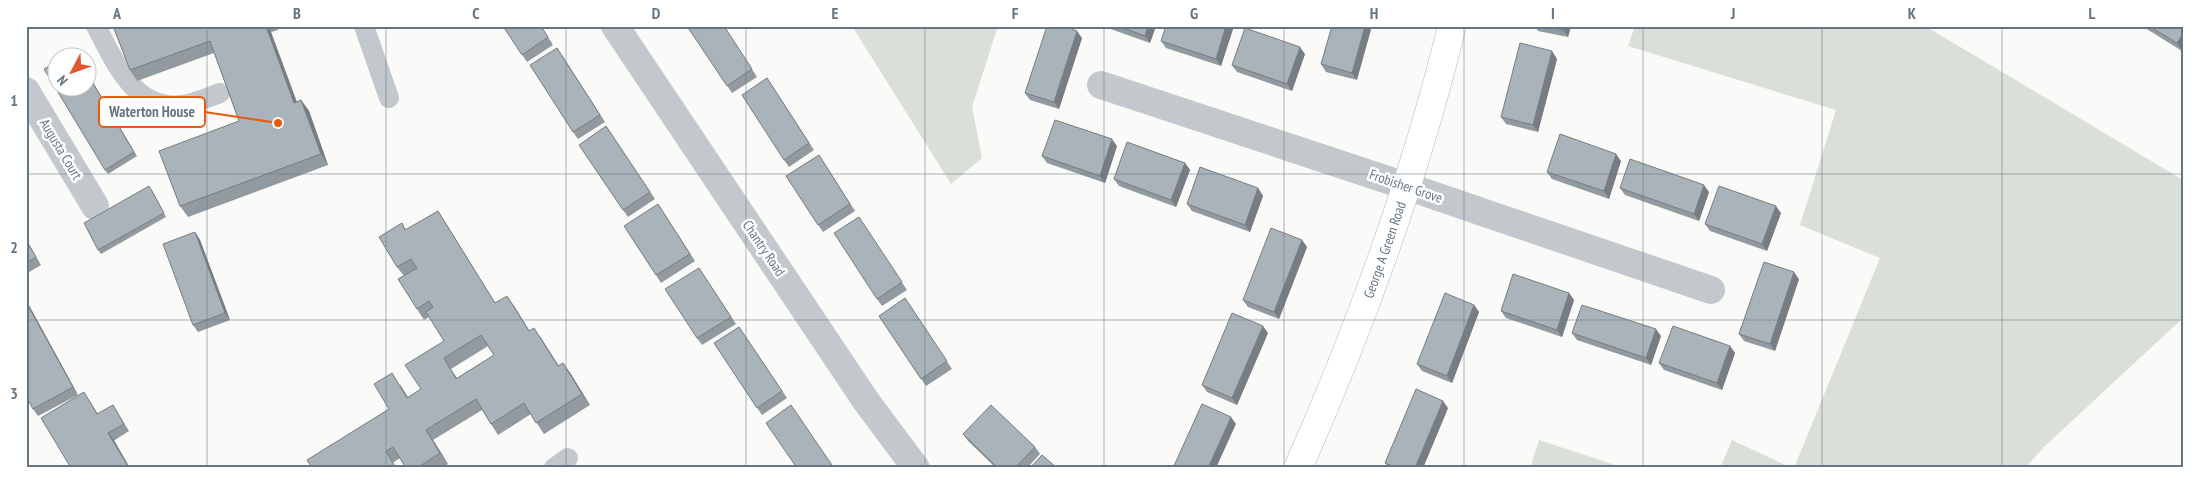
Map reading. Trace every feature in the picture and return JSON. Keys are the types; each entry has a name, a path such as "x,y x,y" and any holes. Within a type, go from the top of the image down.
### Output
{"main road":[{"name":"George A Green Road","path":"1298,468 1347,353 1406,186 1452,26"}],"street":[{"name":"Chantry Road","path":"615,26 866,401 916,468"},
{"name":"Frobisher Grove","path":"1101,85 1711,290"},
{"name":"Augusta Court","path":"26,91 95,206"}],"lane":[{"path":"96,26 126,80 142,96 168,105 186,104 220,93"},
{"path":"364,26 389,98"}],"shaded area":[{"path":"852,26 998,26 972,107 982,158 951,184"},
{"path":"1635,26 1925,26 2183,180 2183,318 2045,446 2025,468 1794,468 1880,258 1800,225 1836,110 1628,46"},
{"path":"1539,440 1624,468 1530,468"},
{"path":"1732,440 1792,468 1720,468"}],"building":[{"path":"113,26 266,26 294,103 301,100 321,154 180,206 159,151 239,121 210,41 130,70"},
{"path":"503,26 541,26 548,37 522,55"},
{"path":"687,26 724,26 752,69 727,86"},
{"path":"1047,26 1064,26 1077,31 1054,102 1025,93"},
{"path":"1118,26 1148,26 1145,36"},
{"path":"1166,26 1226,26 1216,59 1161,41"},
{"path":"1332,26 1365,26 1352,73 1321,64"},
{"path":"1544,26 1564,26 1563,30"},
{"path":"2149,26 2183,26 2183,34 2177,43"},
{"path":"1245,28 1300,47 1287,84 1232,65"},
{"path":"1520,43 1552,51 1533,125 1501,117"},
{"path":"557,48 600,115 573,132 530,65"},
{"path":"48,67 48,76 44,69"},
{"path":"767,78 809,143 784,160 742,95"},
{"path":"98,92 134,152 105,170 62,98 98,98"},
{"path":"1055,120 1112,139 1100,176 1042,156"},
{"path":"606,126 650,192 623,210 579,145"},
{"path":"1560,134 1616,154 1604,191 1547,172"},
{"path":"1127,142 1185,163 1171,200 1114,179"},
{"path":"819,155 850,204 818,225 786,176"},
{"path":"1630,159 1704,185 1694,214 1620,188"},
{"path":"1200,167 1258,188 1245,225 1187,204"},
{"path":"149,186 164,213 98,250 84,223"},
{"path":"1719,186 1776,206 1762,244 1705,224"},
{"path":"658,204 690,254 656,275 624,226"},
{"path":"438,211 495,303 507,296 529,331 534,328 558,366 563,363 582,394 536,423 524,403 491,424 476,399 426,430 440,453 417,468 406,468 393,447 386,451 396,468 312,468 307,460 389,409 374,384 392,373 407,398 421,389 405,365 444,341 426,312 433,307 429,301 417,309 398,279 417,268 411,259 397,267 379,237 402,223 405,230","holes":["481,335 494,355 456,379 444,358"]},
{"path":"859,217 902,282 877,299 834,233"},
{"path":"1271,228 1302,240 1274,312 1243,300"},
{"path":"195,232 225,313 193,325 163,244"},
{"path":"26,240 36,257 26,263"},
{"path":"1764,262 1794,272 1770,344 1739,334"},
{"path":"699,268 731,317 697,338 665,289"},
{"path":"1513,274 1569,293 1557,330 1501,311"},
{"path":"1445,293 1474,305 1447,376 1417,364"},
{"path":"905,298 947,361 921,379 879,316"},
{"path":"26,302 73,387 33,409 26,396"},
{"path":"1582,305 1656,329 1646,358 1572,333"},
{"path":"1232,313 1263,326 1232,398 1202,385"},
{"path":"1673,326 1730,346 1717,383 1659,363"},
{"path":"739,327 782,391 757,408 714,343"},
{"path":"1416,389 1443,401 1415,468 1397,468 1385,463"},
{"path":"84,392 97,414 113,405 124,424 108,433 129,468 71,468 41,418"},
{"path":"1202,404 1231,417 1208,468 1173,468"},
{"path":"791,405 834,468 797,468 766,423"},
{"path":"991,405 1035,447 1015,468 998,468 963,434"},
{"path":"1042,455 1057,468 1030,468"}],"place":[{"name":"Waterton House","path":"278,123"}]}
